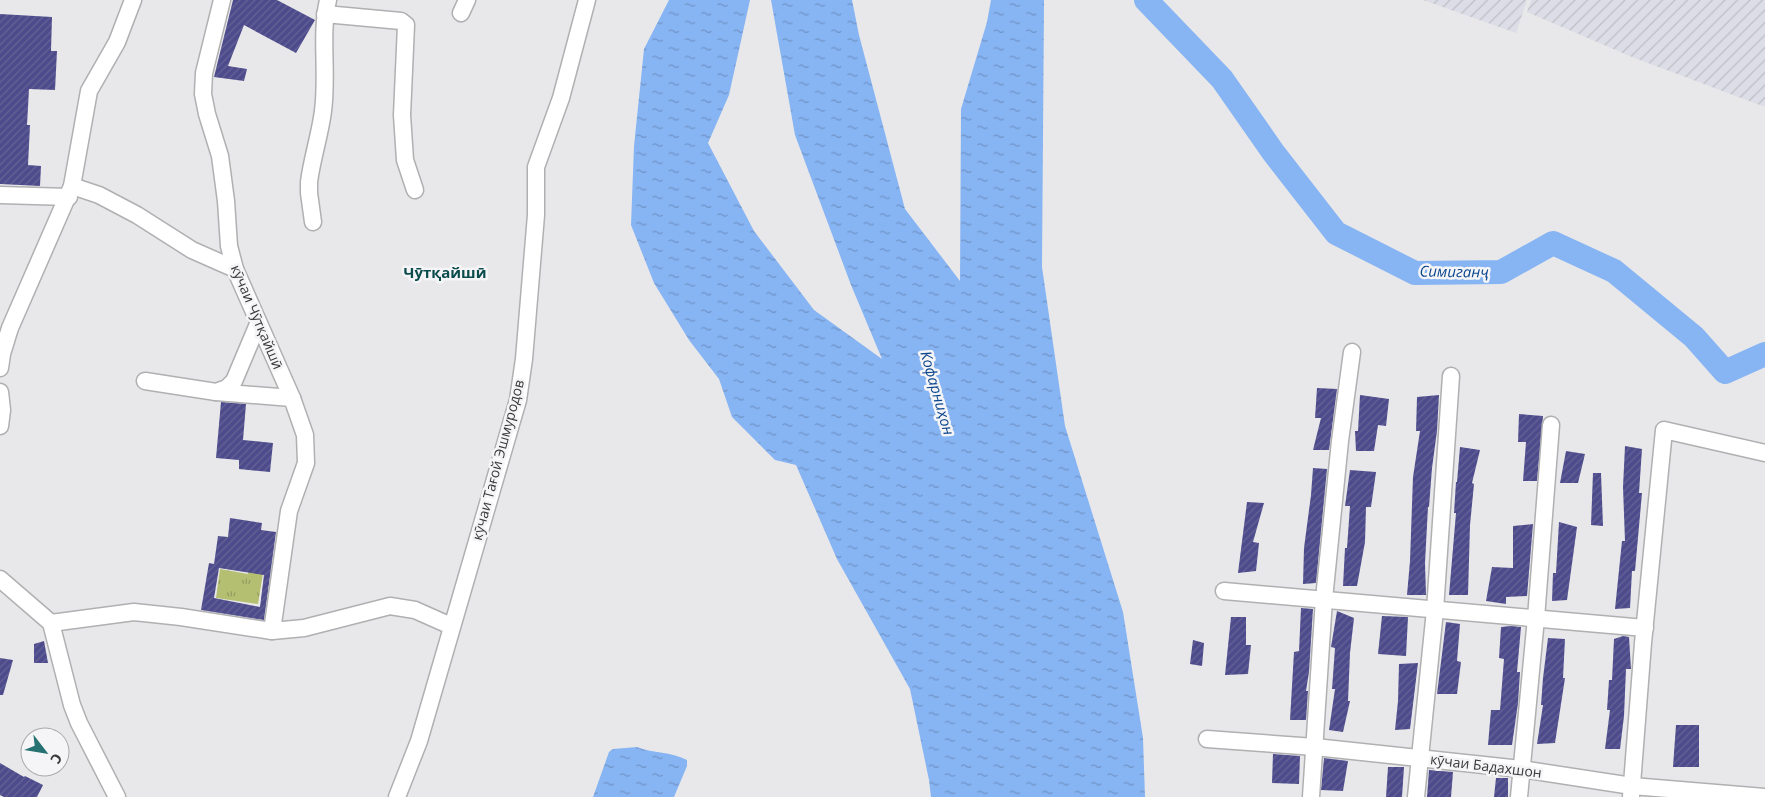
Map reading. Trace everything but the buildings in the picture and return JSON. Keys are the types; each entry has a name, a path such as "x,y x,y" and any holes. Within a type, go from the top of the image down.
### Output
{"street":[{"path":"0,368 10,328 70,192 89,91 117,42 133,0"},
{"name":"кӯчаи Чӯтқайшӣ","path":"222,0 204,72 203,94 220,156 229,246 235,269 292,398 305,435 306,463 288,511 272,631"},
{"name":"кӯчаи Тағой Эшмуродов","path":"397,797 418,741 518,400 524,358 536,215 536,167 560,98 588,0"},
{"path":"313,222 309,182 323,111 326,72 326,7 401,21 406,25 403,74 403,124 405,160 415,190"},
{"path":"0,196 70,192 99,195 137,215 192,250 235,269"},
{"path":"216,392 227,388 234,381 258,324"},
{"path":"1311,797 1324,600 1340,441 1352,352"},
{"path":"1416,797 1435,610 1450,376"},
{"path":"145,381 216,392 292,398"},
{"path":"0,392 2,410 0,426"},
{"path":"1519,797 1536,618 1551,426"},
{"path":"1632,792 1664,430 1765,453"},
{"path":"0,578 51,623 72,705 79,723 117,797"},
{"path":"1224,591 1645,628"},
{"path":"51,623 134,612 272,631 304,628 390,606 415,610 452,626"},
{"name":"кӯчаи Бадахшон","path":"1207,739 1315,747 1521,769 1632,792 1765,797"}],"shaded area":[{"path":"1423,0 1527,0 1516,33"},
{"path":"1531,0 1765,0 1765,107 1632,57 1527,12"}],"green space":[{"path":"249,565 264,567 258,604 216,598 220,569 248,574"}],"water":[{"name":"Кофарниҳон","path":"669,0 750,0 729,95 708,143 754,231 814,310 882,359 851,285 795,135 771,0 852,0 859,35 905,209 960,281 961,109 987,22 991,0 1044,0 1042,267 1065,426 1123,612 1143,738 1145,797 931,797 910,689 837,559 796,465 775,460 732,417 719,379 689,340 654,283 631,225 634,146 644,49"},
{"path":"637,747 674,755 687,760 687,766 674,797 593,797 609,752 613,749"}],"waterway":[{"name":"Симиганҷ","path":"1146,0 1222,79 1273,152 1336,233 1415,273 1501,272 1553,243 1614,271 1694,337 1725,372 1765,354"}],"district":[{"name":"Чӯтқайшӣ","path":"445,273"}]}
